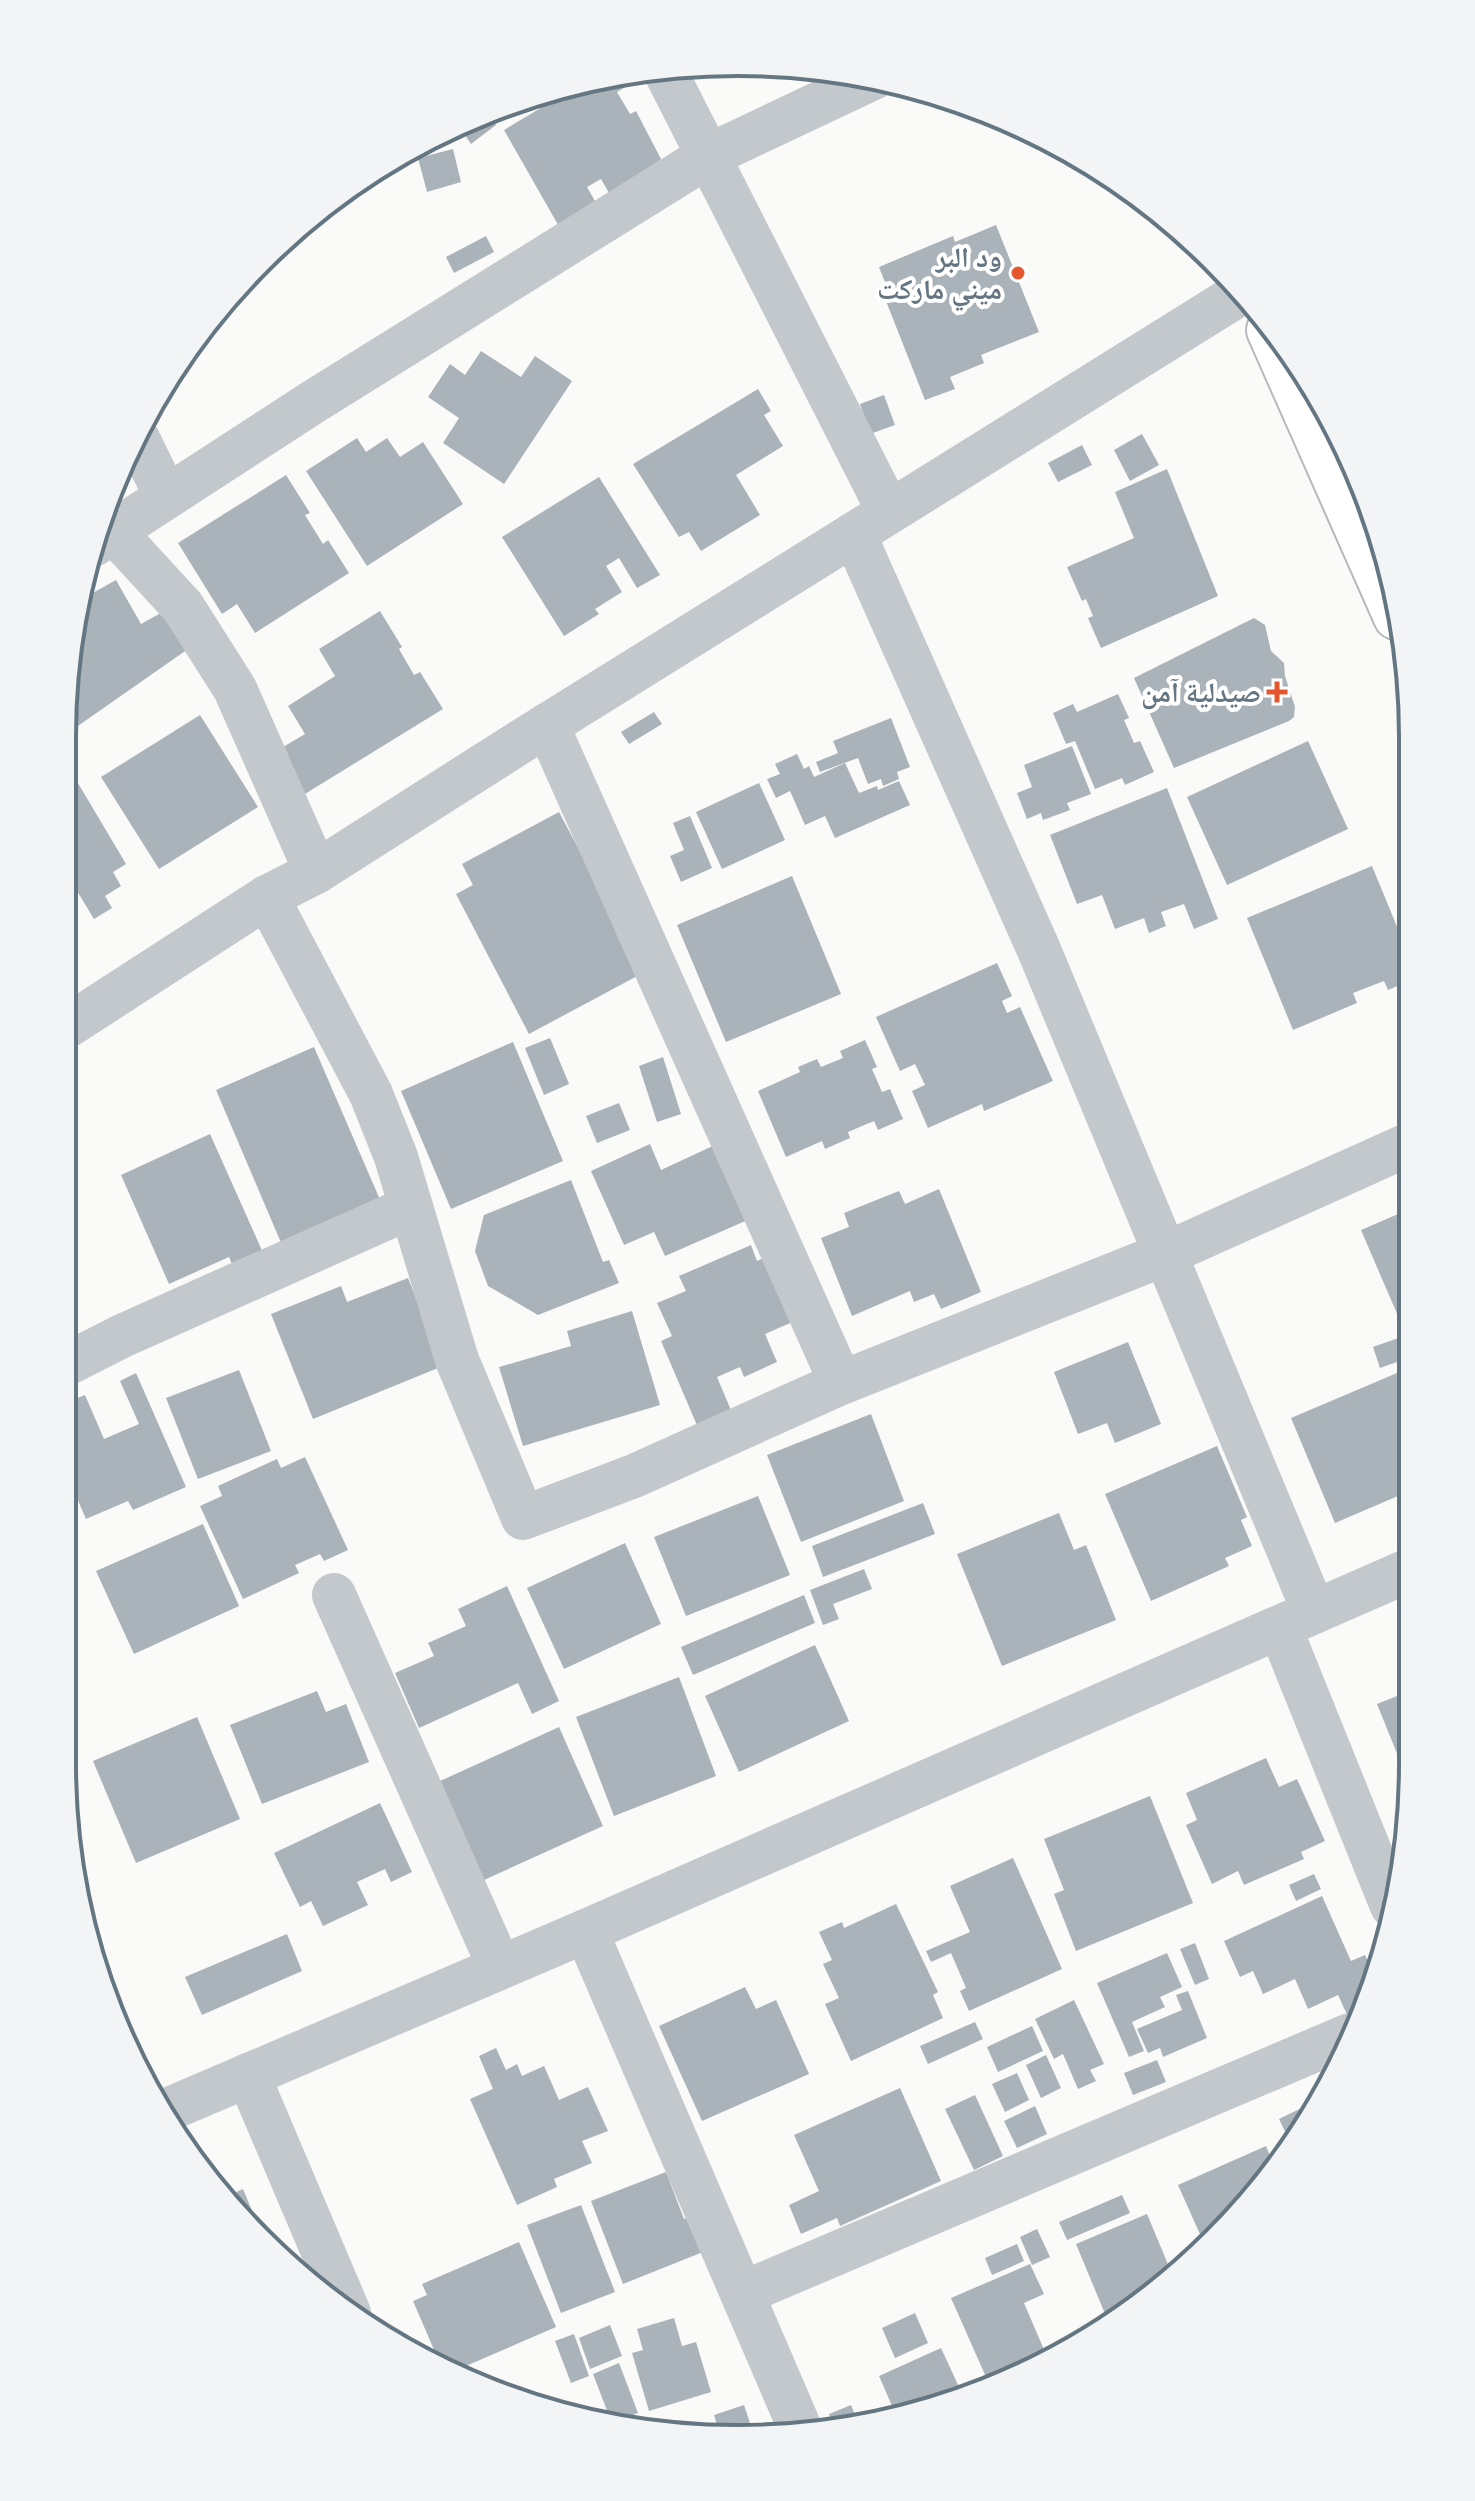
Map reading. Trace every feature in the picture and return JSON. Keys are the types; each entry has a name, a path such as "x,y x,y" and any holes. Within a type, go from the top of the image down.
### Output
{"highway":[{"path":"1285,366 1379,579"}],"street":[{"path":"669,80 708,156 872,523 1039,950 1165,1254 1297,1620 1387,1890"},
{"path":"108,535 708,156 854,87"},
{"path":"76,1021 267,897 316,872 1232,298"},
{"path":"143,448 166,496"},
{"path":"106,541 183,607 235,689 316,872"},
{"path":"547,725 841,1383"},
{"path":"267,897 371,1094 396,1157 457,1360 523,1518 634,1476 841,1383 1165,1254 1399,1149"},
{"path":"76,1359 136,1329 411,1207"},
{"path":"173,2107 586,1931 1399,1575"},
{"path":"334,1595 499,1966"},
{"path":"586,1931 797,2422"},
{"path":"743,2293 1338,2040"},
{"path":"248,2075 340,2292"}],"building":[{"path":"628,86 617,92 630,114 636,111 661,159 613,200 601,179 587,187 599,208 561,230 504,130 546,105"},
{"path":"494,122 496,125 471,144 465,135"},
{"path":"453,149 461,182 427,192 418,159"},
{"path":"996,225 1039,332 981,355 984,363 950,377 955,389 925,400 884,296 890,295 879,267 953,236 955,242"},
{"path":"486,236 494,252 454,273 446,257"},
{"path":"481,351 521,377 535,356 572,381 504,484 443,443 459,418 428,397 450,364 465,375"},
{"path":"758,389 771,411 764,415 783,446 736,475 760,515 701,551 689,532 679,537 633,464"},
{"path":"884,395 895,425 870,434 860,404"},
{"path":"1142,434 1159,465 1130,481 1114,450"},
{"path":"357,438 366,452 387,438 400,457 423,442 463,504 367,566 306,471"},
{"path":"1082,445 1092,465 1058,482 1048,463"},
{"path":"1167,469 1218,596 1101,648 1088,618 1093,616 1086,599 1082,601 1067,567 1134,538 1115,492"},
{"path":"286,475 310,513 305,515 323,544 328,540 349,573 255,633 237,604 222,614 178,543"},
{"path":"599,477 660,575 637,588 619,558 606,566 622,592 595,609 599,614 564,636 502,537"},
{"path":"116,580 141,624 168,609 188,649 76,727 82,651 93,593"},
{"path":"380,611 402,647 399,649 414,675 420,672 443,709 300,797 283,747 305,734 288,706 335,676 319,649"},
{"path":"1254,618 1265,625 1271,651 1284,663 1295,707 1294,717 1174,768 1134,678"},
{"path":"1118,694 1129,718 1124,720 1134,743 1140,741 1154,772 1125,785 1122,778 1095,789 1075,741 1066,744 1053,713 1073,704 1077,712"},
{"path":"654,712 662,724 629,744 621,732"},
{"path":"200,715 258,807 159,869 101,777"},
{"path":"891,718 910,767 897,772 899,779 883,786 881,779 868,784 858,758 820,772 816,762 838,753 833,741"},
{"path":"1308,741 1348,829 1227,885 1187,797"},
{"path":"1072,746 1091,794 1067,803 1070,810 1043,820 1041,813 1027,819 1017,793 1032,787 1024,765"},
{"path":"797,754 804,769 809,766 814,777 845,763 859,793 877,786 878,790 899,781 910,805 835,838 825,816 805,825 790,791 776,798 767,779 780,774 775,764"},
{"path":"76,780 126,864 113,872 121,886 105,896 112,908 94,919 76,889"},
{"path":"759,783 785,840 722,869 696,812"},
{"path":"1167,788 1218,919 1194,929 1184,904 1161,912 1166,926 1149,933 1144,918 1115,929 1102,895 1077,904 1050,835"},
{"path":"559,812 618,923 654,967 529,1034 456,894 473,885 462,864"},
{"path":"690,816 712,868 681,882 670,856 684,850 673,823"},
{"path":"1372,866 1399,931 1399,985 1388,990 1384,981 1353,993 1357,1003 1293,1030 1247,918"},
{"path":"792,876 841,994 726,1042 677,925"},
{"path":"997,963 1012,996 1002,1001 1007,1013 1020,1007 1053,1081 984,1111 982,1104 928,1128 912,1091 925,1085 915,1064 900,1071 876,1017"},
{"path":"550,1038 569,1084 544,1095 525,1048"},
{"path":"865,1040 877,1067 872,1069 882,1092 890,1089 903,1119 878,1130 874,1121 848,1132 850,1138 825,1149 822,1141 786,1157 758,1091 800,1072 798,1067 817,1059 821,1067 843,1058 840,1051"},
{"path":"513,1042 563,1161 451,1209 401,1091"},
{"path":"314,1047 384,1209 285,1252 216,1090"},
{"path":"663,1057 681,1114 657,1122 639,1066"},
{"path":"619,1103 630,1130 597,1143 586,1116"},
{"path":"210,1134 264,1255 234,1269 229,1257 169,1284 121,1175"},
{"path":"650,1144 661,1170 717,1144 750,1219 665,1256 654,1232 624,1245 591,1171"},
{"path":"571,1180 603,1262 609,1260 619,1283 538,1315 488,1286 475,1251 484,1215"},
{"path":"939,1189 981,1292 941,1309 934,1294 914,1302 910,1291 852,1316 821,1238 849,1227 844,1213 899,1191 905,1204"},
{"path":"1399,1214 1399,1318 1361,1230"},
{"path":"751,1245 757,1261 770,1255 797,1320 765,1334 777,1362 744,1377 740,1367 717,1377 733,1415 699,1430 661,1341 672,1336 657,1303 686,1291 679,1276"},
{"path":"408,1278 443,1366 313,1419 271,1314 341,1286 347,1302"},
{"path":"632,1311 660,1405 523,1446 499,1367 571,1346 567,1331"},
{"path":"1399,1338 1399,1361 1380,1368 1373,1347"},
{"path":"1128,1342 1161,1424 1115,1443 1107,1423 1078,1434 1054,1372"},
{"path":"239,1370 271,1451 198,1479 166,1398"},
{"path":"1399,1372 1399,1496 1335,1523 1291,1418"},
{"path":"136,1373 186,1487 133,1510 128,1501 86,1519 76,1496 76,1399 85,1395 104,1439 139,1424 120,1381"},
{"path":"871,1414 904,1501 801,1542 767,1455"},
{"path":"1217,1446 1247,1517 1241,1520 1252,1546 1225,1558 1229,1566 1151,1601 1105,1494"},
{"path":"305,1457 348,1550 324,1561 320,1554 295,1565 299,1573 243,1599 200,1506 222,1496 218,1486 277,1459 281,1468"},
{"path":"758,1496 790,1575 686,1616 654,1537"},
{"path":"923,1503 935,1534 823,1577 812,1546"},
{"path":"1059,1513 1074,1550 1086,1545 1116,1620 1002,1666 957,1554"},
{"path":"203,1524 239,1606 134,1654 96,1571"},
{"path":"625,1543 661,1624 564,1669 527,1588"},
{"path":"864,1569 872,1589 833,1604 839,1619 823,1625 810,1590"},
{"path":"507,1586 559,1701 532,1714 518,1683 419,1728 395,1673 434,1656 428,1643 466,1626 458,1609"},
{"path":"804,1595 815,1623 693,1675 681,1647"},
{"path":"815,1645 849,1721 739,1772 705,1696"},
{"path":"679,1677 716,1776 614,1816 576,1717"},
{"path":"317,1691 326,1712 346,1704 369,1762 262,1804 230,1725"},
{"path":"1399,1695 1399,1758 1377,1704"},
{"path":"197,1717 240,1819 136,1863 93,1761"},
{"path":"559,1727 603,1826 484,1880 440,1781"},
{"path":"1266,1758 1279,1787 1297,1779 1325,1841 1301,1852 1304,1859 1244,1885 1238,1871 1212,1884 1186,1825 1197,1820 1186,1793"},
{"path":"1150,1796 1193,1903 1076,1951 1054,1894 1064,1890 1044,1839"},
{"path":"380,1803 412,1872 391,1882 385,1869 357,1882 368,1905 323,1926 311,1901 300,1907 274,1853"},
{"path":"1013,1858 1062,1969 969,2011 960,1991 966,1988 951,1953 931,1962 926,1951 970,1932 950,1886"},
{"path":"1314,1874 1321,1889 1296,1901 1289,1885"},
{"path":"1322,1896 1351,1961 1365,1955 1368,1962 1349,2018 1338,1995 1308,2009 1295,1979 1263,1994 1253,1971 1240,1977 1224,1941"},
{"path":"896,1904 938,1992 933,1995 943,2018 851,2061 825,2004 839,1998 823,1964 832,1960 819,1932 842,1922 844,1928"},
{"path":"287,1934 302,1971 202,2015 185,1977"},
{"path":"1195,1943 1209,1979 1195,1985 1180,1949"},
{"path":"1167,1953 1182,1987 1160,1997 1165,2007 1132,2022 1144,2051 1129,2057 1097,1983"},
{"path":"745,1987 756,2009 776,2000 809,2074 702,2121 659,2026"},
{"path":"1188,1991 1207,2038 1163,2057 1160,2048 1148,2053 1137,2029 1182,2010 1176,1995"},
{"path":"1074,2000 1104,2064 1090,2070 1096,2081 1078,2089 1063,2054 1054,2059 1035,2019"},
{"path":"975,2022 983,2039 928,2064 920,2046"},
{"path":"1032,2026 1043,2051 998,2072 987,2047"},
{"path":"496,2048 506,2070 517,2064 522,2076 544,2066 559,2100 588,2087 608,2131 582,2141 592,2163 554,2179 557,2187 517,2205 470,2099 493,2089 479,2056"},
{"path":"1046,2055 1061,2088 1041,2098 1026,2065"},
{"path":"1157,2060 1166,2082 1133,2095 1124,2073"},
{"path":"1017,2073 1029,2100 1005,2112 992,2084"},
{"path":"900,2088 941,2181 840,2226 837,2218 801,2234 789,2205 819,2191 794,2135"},
{"path":"975,2095 1003,2156 974,2170 945,2109"},
{"path":"1035,2106 1047,2134 1017,2148 1004,2121"},
{"path":"1302,2108 1286,2134 1279,2119"},
{"path":"1266,2146 1270,2156 1235,2200 1200,2235 1178,2185"},
{"path":"666,2172 684,2219 690,2217 703,2252 623,2284 591,2201"},
{"path":"243,2189 253,2214 240,2200 234,2193"},
{"path":"1122,2195 1130,2213 1067,2240 1059,2222"},
{"path":"581,2205 615,2292 561,2313 527,2225"},
{"path":"1147,2214 1168,2265 1105,2314 1076,2244"},
{"path":"1037,2229 1050,2257 1032,2265 1020,2237"},
{"path":"519,2242 556,2327 465,2366 435,2351 413,2301 427,2295 422,2284"},
{"path":"1017,2244 1024,2261 992,2275 985,2258"},
{"path":"1030,2264 1044,2294 1024,2303 1044,2349 986,2377 951,2298"},
{"path":"915,2313 928,2343 895,2358 882,2328"},
{"path":"674,2318 682,2346 696,2342 711,2392 649,2411 632,2353 643,2350 637,2329"},
{"path":"610,2325 622,2356 590,2369 579,2338"},
{"path":"574,2334 589,2376 571,2383 555,2341"},
{"path":"941,2348 959,2387 892,2406 879,2376"},
{"path":"619,2363 638,2413 631,2416 608,2412 593,2374"},
{"path":"744,2405 751,2425 717,2425 714,2415"},
{"path":"851,2405 855,2414 831,2418 829,2414"}],"place":[{"name":"ود البر ميني ماركت","path":"1018,273"},
{"name":"صيدلية آمن","path":"1277,692"}]}
